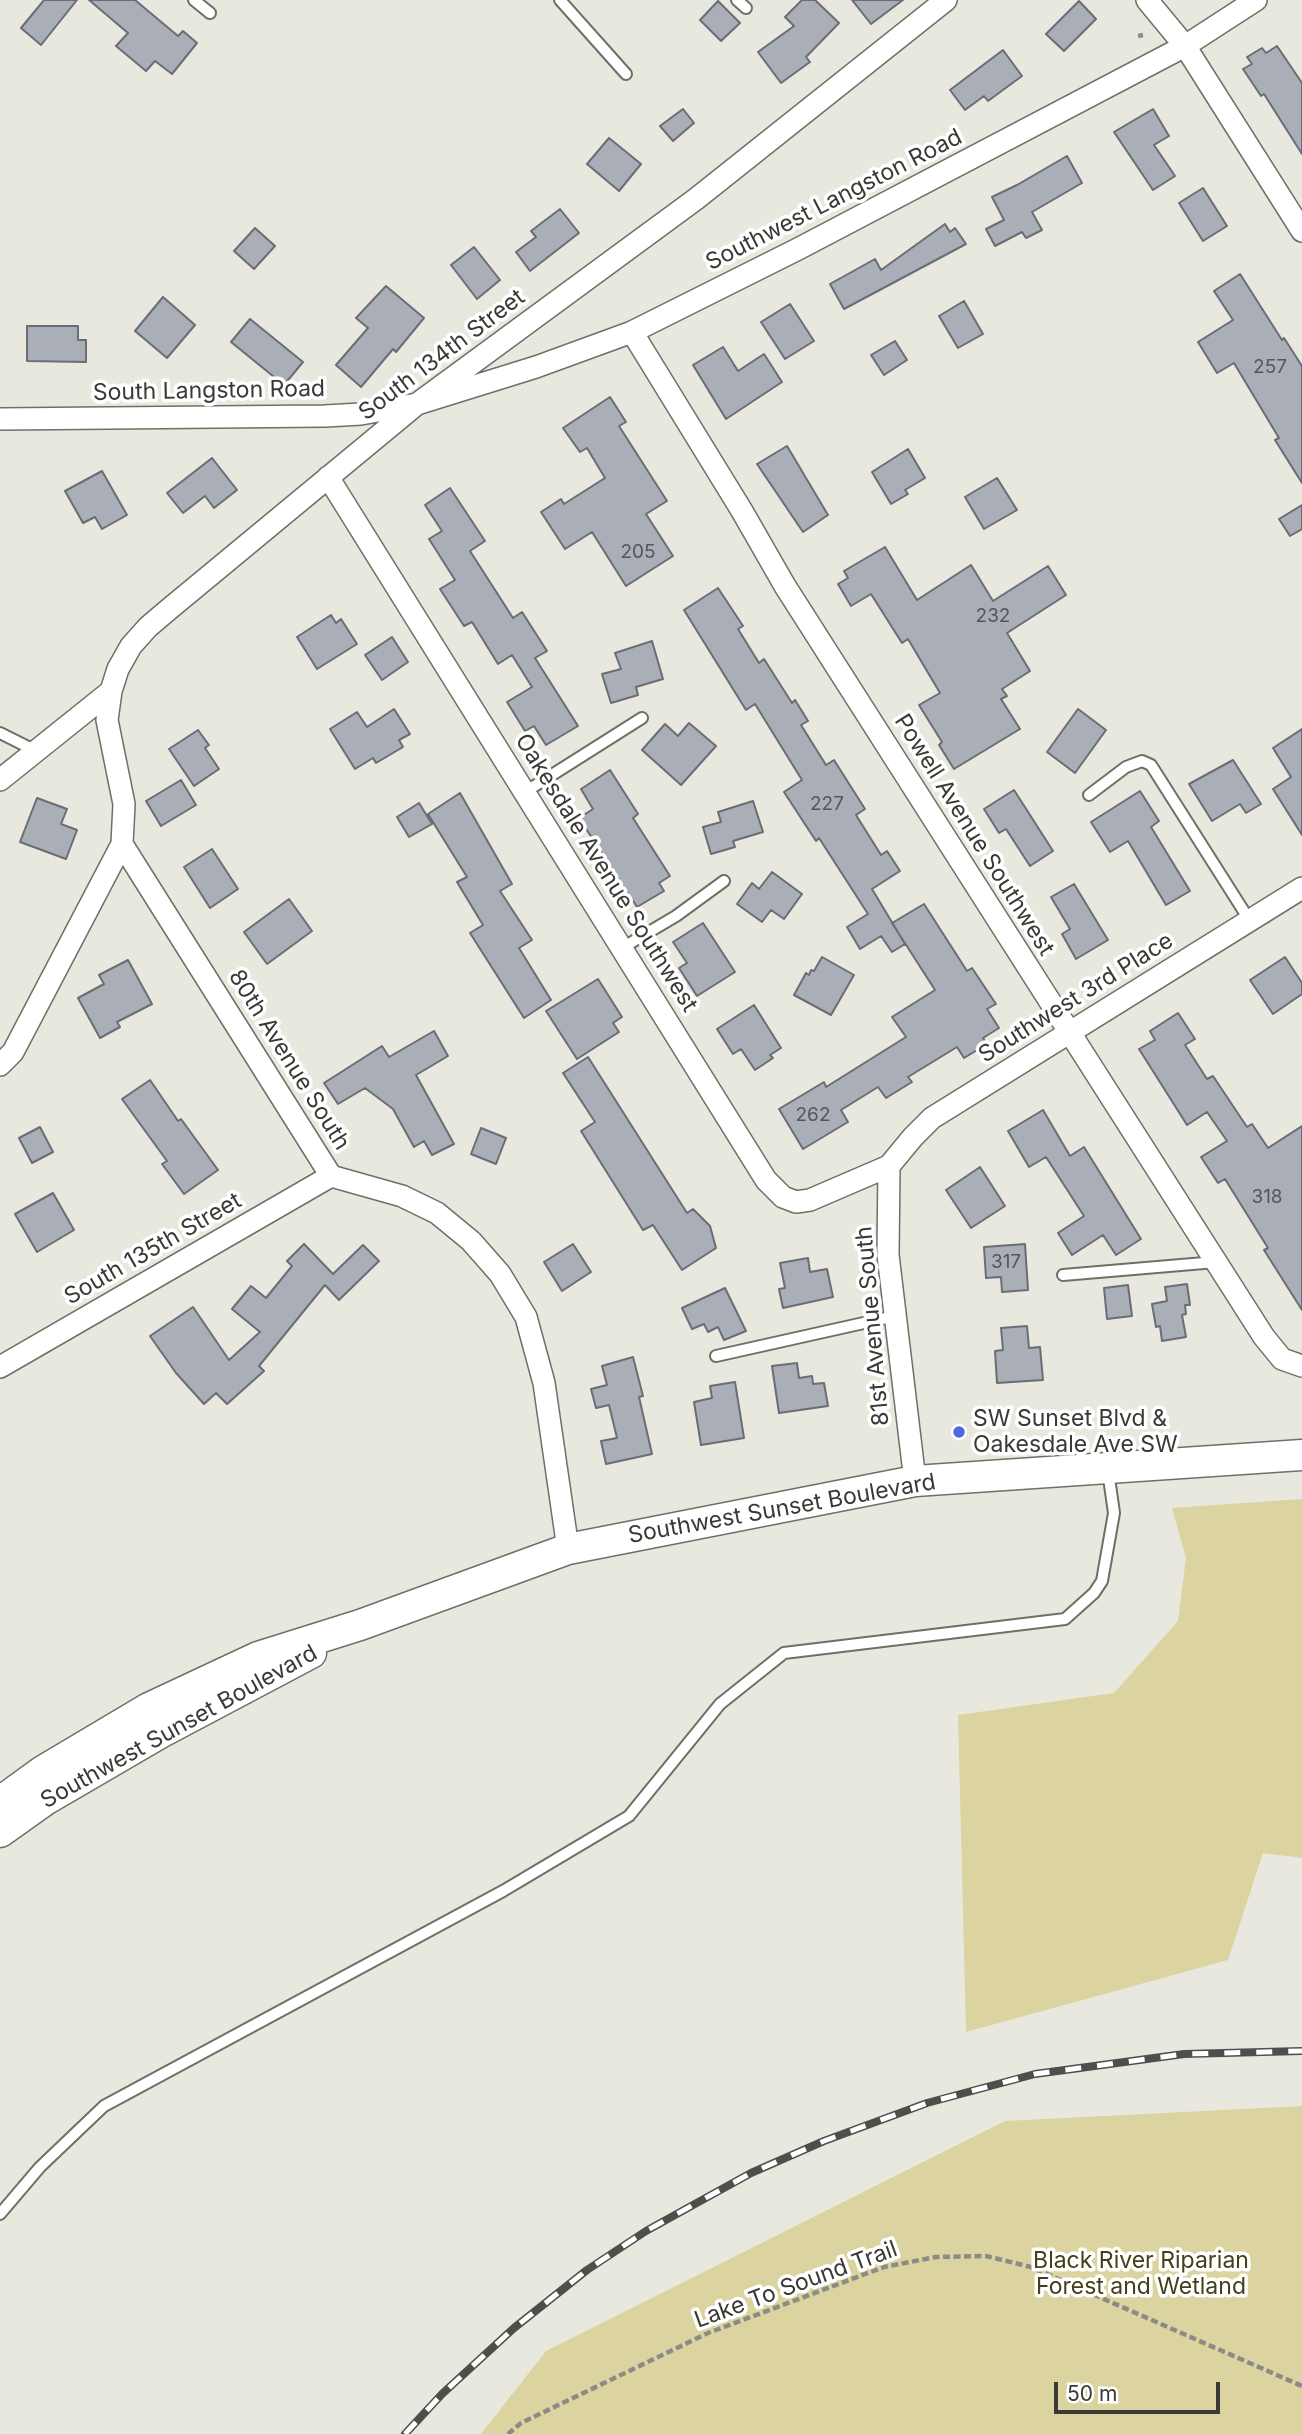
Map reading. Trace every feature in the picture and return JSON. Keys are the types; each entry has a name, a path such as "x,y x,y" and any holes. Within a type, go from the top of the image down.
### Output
{"main road":[{"name":"Southwest Sunset Boulevard","path":"0,1802 43,1771 149,1708 258,1657 360,1625 568,1549 915,1481 1302,1455"},
{"name":"Southwest Sunset Boulevard","path":"0,1832 45,1800 160,1733 261,1681 360,1625"}],"street":[{"name":"South 134th Street","path":"111,691 118,668 131,646 148,627 328,477 417,404 696,199 946,0"},
{"path":"1147,0 1185,46 1302,231"},
{"name":"Southwest Langston Road","path":"417,404 536,367 632,332 798,249 1185,46 1256,0"},
{"name":"Powell Avenue Southwest","path":"632,332 785,586 1069,1034 1264,1338 1292,1362"},
{"name":"South Langston Road","path":"0,419 324,416 361,414 417,404"},
{"name":"Oakesdale Avenue Southwest","path":"328,477 766,1180 783,1197 796,1202 810,1200 889,1166"},
{"path":"0,779 111,691"},
{"path":"0,1065 13,1052 122,844 124,804 107,720 111,691"},
{"name":"80th Avenue South","path":"122,844 331,1175 402,1195 437,1213 471,1241 500,1274 526,1317 544,1383 568,1549"},
{"name":"Southwest 3rd Place","path":"889,1166 932,1118 1302,888"},
{"name":"81st Avenue South","path":"889,1166 888,1255 915,1481"},
{"name":"South 135th Street","path":"0,1367 331,1175"}],"lane":[{"path":"194,0 210,13"},
{"path":"560,0 626,74"},
{"path":"737,0 746,8"},
{"path":"525,792 642,718"},
{"path":"0,733 36,751"},
{"path":"1089,795 1126,767 1142,761 1151,765 1250,920"},
{"path":"622,948 676,916 724,881"},
{"path":"1063,1275 1216,1262"},
{"path":"716,1356 895,1316"},
{"path":"0,2214 40,2167 104,2106 503,1891 629,1816 720,1704 785,1653 1065,1619 1094,1593 1102,1581 1114,1513 1108,1469"}],"path":[{"name":"Lake To Sound Trail","path":"508,2434 521,2423 708,2333 884,2267 936,2257 986,2256 1031,2267 1302,2386"}],"green space":[{"path":"1302,1499 1302,1858 1263,1853 1228,1960 966,2032 958,1715 1114,1693 1178,1621 1186,1558 1172,1508"},
{"name":"Black River Riparian Forest and Wetland","path":"1302,2106 1302,2434 481,2434 546,2351 1005,2121"}],"building":[{"path":"44,0 77,0 41,45 21,28"},
{"path":"89,0 135,0 178,36 183,31 197,43 172,74 155,61 146,71 116,46 128,33"},
{"path":"802,0 815,0 839,23 806,57 810,62 781,83 758,52 794,26 785,17"},
{"path":"852,0 903,0 871,24"},
{"path":"718,1 740,23 721,41 700,20"},
{"path":"1079,1 1096,19 1064,51 1046,34"},
{"path":"1277,46 1302,83 1302,154 1264,94 1261,96 1243,69 1252,64 1247,57 1262,48 1266,53"},
{"path":"1003,50 1022,76 988,101 984,96 965,110 950,90"},
{"path":"683,109 694,123 673,141 660,126"},
{"path":"1153,109 1169,136 1154,145 1175,176 1153,190 1114,132"},
{"path":"609,138 641,164 619,191 587,164"},
{"path":"1067,156 1082,183 1032,212 1042,230 1026,238 1022,232 995,246 986,229 1004,220 992,197"},
{"path":"1203,188 1227,226 1203,241 1179,203"},
{"path":"560,209 579,233 530,271 516,252 536,237 531,231"},
{"path":"945,224 950,232 955,228 966,244 844,309 830,284 875,259 881,270"},
{"path":"255,228 275,246 254,269 234,251"},
{"path":"474,247 500,280 477,299 451,265"},
{"path":"1240,274 1302,366 1302,483 1275,440 1279,438 1234,363 1217,373 1198,342 1233,320 1214,291"},
{"path":"386,286 424,318 396,352 393,349 361,387 336,365 368,328 356,318"},
{"path":"163,297 195,325 167,358 135,331"},
{"path":"964,301 983,334 958,348 939,316"},
{"path":"790,304 814,341 785,359 761,322"},
{"path":"250,319 303,362 284,385 231,342"},
{"path":"27,326 78,326 78,340 86,340 86,362 27,361"},
{"path":"895,341 907,360 884,375 871,355"},
{"path":"723,347 738,371 764,354 782,382 726,419 693,365"},
{"path":"610,397 626,422 619,426 667,501 646,514 673,556 626,586 592,532 565,549 541,512 561,499 564,504 605,478 587,448 580,452 563,428"},
{"path":"787,446 828,515 803,532 757,464"},
{"path":"908,449 925,478 905,490 908,494 891,504 872,472"},
{"path":"212,458 237,490 214,508 205,496 183,513 167,493"},
{"path":"102,471 127,515 102,529 95,517 83,523 65,491"},
{"path":"997,478 1017,510 984,529 965,497"},
{"path":"450,488 485,541 470,551 513,618 522,612 547,651 535,658 578,726 546,745 534,726 525,731 507,702 532,687 512,655 498,664 472,622 464,626 440,589 455,580 429,539 442,531 425,505"},
{"path":"1302,505 1302,529 1290,536 1279,519"},
{"path":"885,547 917,600 971,565 993,601 1048,566 1066,595 1007,633 1030,671 1002,689 1007,696 1001,699 1020,729 954,769 939,745 942,742 919,705 940,693 908,639 902,643 871,594 851,606 838,584 848,578 844,571"},
{"path":"718,588 743,626 738,629 759,663 764,659 792,703 795,700 808,721 801,725 826,765 834,760 865,809 856,815 881,855 887,851 900,871 872,889 905,944 892,952 881,936 860,949 847,927 868,914 819,838 816,841 784,792 802,780 755,704 746,710 684,610"},
{"path":"331,615 336,623 341,619 357,644 317,669 297,637"},
{"path":"392,637 408,662 382,680 365,655"},
{"path":"652,641 663,679 636,687 638,695 611,703 602,674 621,669 615,653"},
{"path":"394,709 410,734 399,740 403,747 376,763 373,758 355,769 330,729 357,712 367,727"},
{"path":"1078,709 1106,730 1075,773 1047,752"},
{"path":"689,723 716,746 681,785 642,750 665,724 678,736"},
{"path":"1302,729 1302,835 1273,789 1291,777 1273,748"},
{"path":"198,730 209,745 205,748 219,769 194,786 169,749"},
{"path":"1233,760 1261,804 1246,813 1240,804 1212,821 1189,784"},
{"path":"610,770 638,814 633,818 670,876 659,883 664,891 637,907 579,818 593,809 581,789"},
{"path":"181,780 196,805 161,826 146,801"},
{"path":"1014,790 1053,851 1030,866 1006,829 999,833 984,809"},
{"path":"1140,791 1159,821 1151,827 1190,891 1166,905 1128,841 1110,852 1091,822"},
{"path":"460,793 512,884 500,891 532,940 519,948 551,1000 524,1018 470,933 483,925 457,882 467,877 428,814"},
{"path":"37,798 67,809 61,824 77,830 66,859 20,842"},
{"path":"753,801 763,832 733,841 735,847 711,854 703,827 721,822 718,812"},
{"path":"419,803 432,824 409,837 397,817"},
{"path":"212,849 238,889 210,908 184,867"},
{"path":"772,872 802,894 784,919 771,910 762,922 737,904 752,883 759,889"},
{"path":"1074,884 1108,940 1076,959 1062,934 1070,929 1051,897"},
{"path":"289,899 312,931 267,964 244,932"},
{"path":"924,904 967,971 972,968 996,1004 987,1009 999,1028 983,1038 987,1044 964,1058 957,1047 908,1077 912,1082 886,1098 878,1087 841,1110 848,1122 803,1149 779,1109 824,1082 826,1087 906,1037 892,1017 935,990 892,923"},
{"path":"703,923 735,972 697,996 679,968 687,963 673,942"},
{"path":"822,957 854,975 831,1015 794,995 806,973 809,975 811,970 814,971"},
{"path":"1285,957 1302,983 1302,994 1273,1014 1250,980"},
{"path":"128,960 152,1004 117,1022 120,1027 100,1038 78,998 104,984 99,975"},
{"path":"598,979 622,1017 613,1023 619,1032 577,1059 546,1011"},
{"path":"754,1005 781,1048 770,1055 773,1058 755,1070 741,1049 733,1054 717,1029"},
{"path":"1178,1013 1195,1039 1185,1045 1207,1079 1213,1076 1247,1127 1252,1124 1268,1148 1302,1126 1302,1310 1264,1250 1268,1248 1225,1179 1218,1183 1201,1157 1227,1141 1207,1112 1187,1125 1139,1049 1155,1040 1150,1031"},
{"path":"434,1031 448,1056 416,1075 454,1144 432,1155 424,1141 414,1147 393,1109 365,1088 338,1104 324,1083 382,1046 389,1057"},
{"path":"588,1057 687,1213 693,1209 710,1226 716,1248 682,1270 653,1225 643,1230 581,1131 595,1122 563,1073"},
{"path":"150,1080 178,1121 181,1119 218,1170 184,1194 162,1164 167,1161 122,1099"},
{"path":"1043,1110 1070,1156 1084,1147 1141,1239 1116,1255 1103,1235 1072,1255 1058,1233 1084,1216 1046,1157 1029,1167 1008,1131"},
{"path":"40,1127 53,1152 32,1163 19,1138"},
{"path":"481,1128 506,1138 496,1164 471,1154"},
{"path":"980,1167 1005,1206 971,1228 946,1190"},
{"path":"53,1193 74,1230 37,1252 15,1214"},
{"path":"304,1244 333,1274 363,1245 379,1261 339,1300 325,1285 259,1366 264,1371 227,1404 216,1393 204,1404 176,1373 150,1336 193,1307 229,1360 260,1332 232,1309 251,1286 266,1298 292,1266 287,1261"},
{"path":"573,1244 591,1272 562,1291 544,1262"},
{"path":"1025,1244 1028,1290 1002,1292 1001,1277 986,1278 984,1247"},
{"path":"808,1258 810,1272 827,1269 833,1297 783,1308 779,1289 785,1288 780,1263"},
{"path":"1187,1284 1190,1305 1185,1305 1186,1314 1182,1315 1186,1337 1162,1341 1160,1326 1156,1327 1152,1304 1167,1301 1165,1287"},
{"path":"1128,1285 1132,1316 1107,1319 1104,1288"},
{"path":"725,1288 746,1331 724,1340 718,1327 708,1332 704,1324 692,1329 682,1308"},
{"path":"1027,1326 1029,1348 1040,1347 1043,1380 997,1383 995,1351 1003,1350 1001,1328"},
{"path":"633,1357 643,1396 639,1397 652,1454 606,1464 601,1441 617,1438 609,1405 596,1408 591,1389 607,1385 602,1366"},
{"path":"797,1363 799,1378 812,1376 813,1384 824,1383 828,1406 779,1413 772,1366"},
{"path":"735,1382 744,1438 701,1445 694,1402 712,1398 710,1386"}],"railway":[{"path":"405,2434 442,2394 514,2328 587,2270 646,2231 751,2173 824,2141 927,2103 1035,2074 1184,2054 1302,2051"}],"place":[{"name":"SW Sunset Blvd & Oakesdale Ave SW","path":"959,1432"}]}
